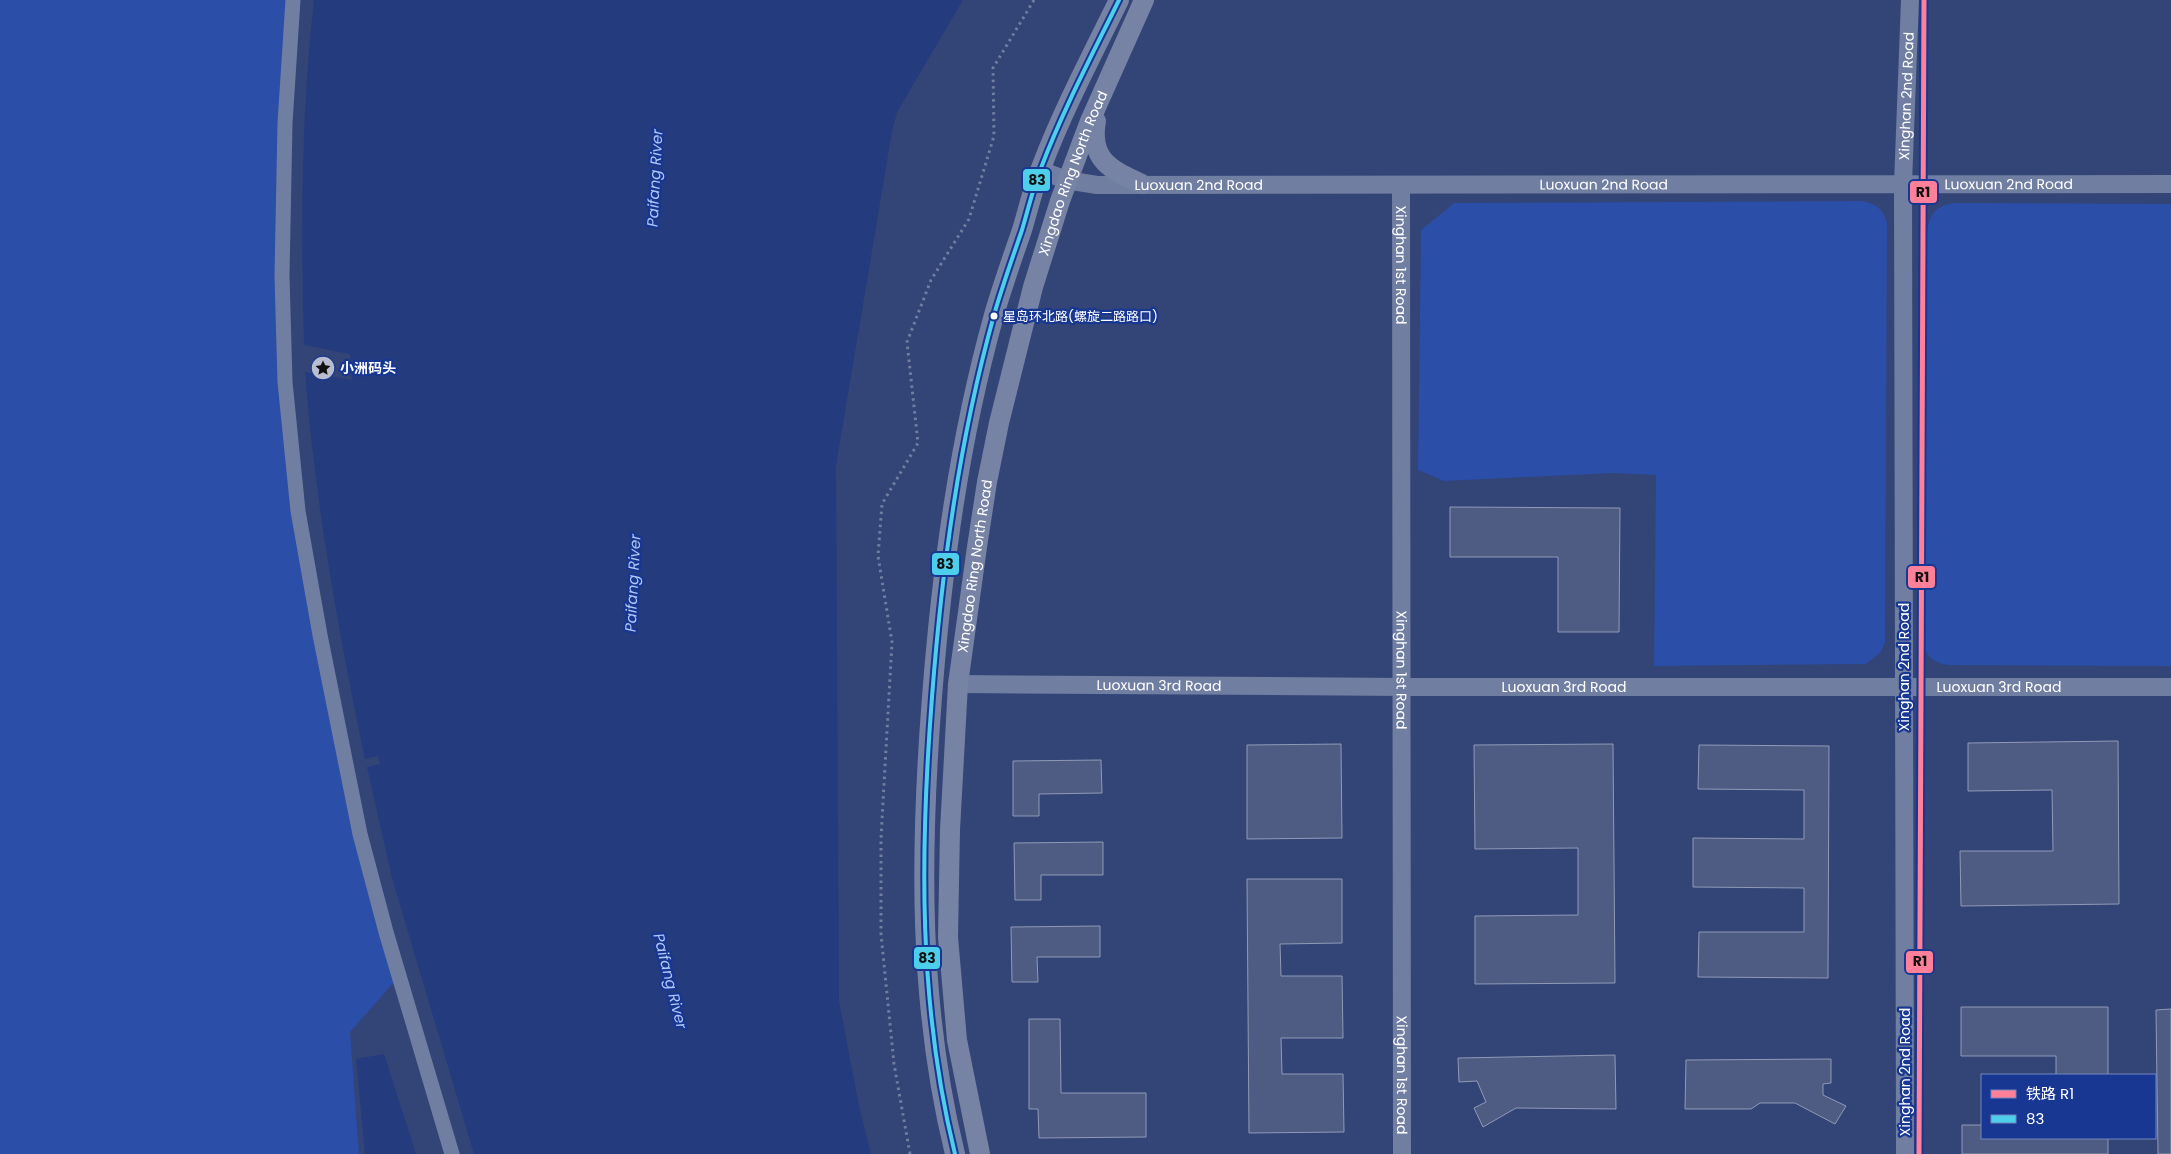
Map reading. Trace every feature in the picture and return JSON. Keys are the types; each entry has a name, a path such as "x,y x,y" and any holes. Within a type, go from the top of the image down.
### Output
{"main road":[{"name":"Xingdao Ring North Road","path":"955,1154 934,1044 924,932 923,830 938,611 956,486 979,374 995,313 1040,170 1059,124 1119,0"},
{"name":"Xingdao Ring North Road","path":"980,1154 956,1040 948,937 951,803 958,684 987,482 1033,287 1066,180 1144,0"},
{"path":"1100,100 1094,135 1095,148 1100,157 1115,172 1142,184"}],"street":[{"path":"293,0 285,123 282,285 285,382 298,511 320,635 362,842 381,916 452,1154"},
{"name":"Xinghan 2nd Road","path":"1905,1154 1903,184 1910,0"},
{"name":"Luoxuan 2nd Road","path":"1040,170 1066,180 1097,185 2171,184"},
{"name":"Xinghan 1st Road","path":"1401,185 1402,1154"},
{"name":"Luoxuan 3rd Road","path":"958,684 1403,687 2171,687"}],"path":[{"path":"910,1154 894,1064 881,934 881,838 892,642 878,556 882,504 918,443 907,342 931,280 969,219 994,136 993,68 1034,0"}],"shaded area":[{"path":"0,0 287,0 283,434 395,981 350,1032 359,1154 0,1154"},
{"path":"1861,201 1871,203 1881,210 1887,223 1885,643 1880,653 1866,664 1654,666 1656,475 1612,473 1444,481 1418,470 1421,230 1454,203"},
{"path":"1955,203 2171,204 2171,666 1948,665 1934,660 1925,650 1923,640 1927,233 1929,221 1934,212 1942,206"}],"water":[{"name":"Paifang River","path":"314,0 963,0 897,112 892,131 836,466 839,1001 859,1106 871,1154 474,1154 392,878 367,767 380,764 378,756 365,759 337,614 321,518 305,372 352,380 350,354 304,345 302,259 304,129"},
{"path":"384,1054 416,1154 365,1154 356,1059"}],"building":[{"path":"1450,507 1620,508 1619,632 1558,632 1558,557 1450,557"},
{"path":"2118,741 2119,904 1961,906 1960,851 2053,851 2052,790 1968,791 1968,743"},
{"path":"1341,744 1342,838 1247,839 1247,745"},
{"path":"1613,744 1615,983 1475,984 1475,916 1578,915 1578,848 1475,849 1474,745"},
{"path":"1699,745 1829,746 1828,978 1698,977 1699,932 1804,932 1804,888 1693,887 1693,838 1804,839 1804,790 1698,789"},
{"path":"1101,760 1102,793 1039,794 1039,816 1013,816 1013,761"},
{"path":"1103,842 1103,875 1041,875 1041,900 1015,900 1014,843"},
{"path":"1247,879 1342,879 1342,943 1280,944 1281,976 1342,976 1343,1038 1281,1038 1282,1074 1343,1074 1344,1132 1249,1133"},
{"path":"1100,926 1100,957 1037,957 1038,982 1012,982 1011,927"},
{"path":"1961,1007 2108,1007 2108,1074 2056,1074 2056,1056 1961,1056"},
{"path":"2171,1009 2171,1154 2158,1154 2156,1010"},
{"path":"1029,1019 1060,1019 1061,1093 1146,1093 1146,1137 1039,1138 1038,1109 1029,1109"},
{"path":"1615,1055 1616,1109 1516,1108 1483,1127 1474,1108 1486,1102 1477,1081 1459,1082 1458,1058"},
{"path":"1831,1059 1831,1083 1823,1084 1823,1095 1846,1106 1835,1124 1795,1103 1760,1103 1751,1109 1685,1109 1686,1060"},
{"path":"1962,1125 1981,1125 1981,1139 2108,1139 2108,1154 1962,1154"}],"rail line":[{"name":"R1","path":"1919,1154 1924,0"}],"transit line":[{"name":"83","path":"955,1154 943,1098 934,1041 928,984 924,870 925,812 932,697 947,553 971,410 1000,294 1050,146 1078,83 1119,0"}],"place":[{"name":"星岛环北路(螺旋二路路口)","path":"994,316"},
{"name":"小洲码头","path":"323,368"}]}
